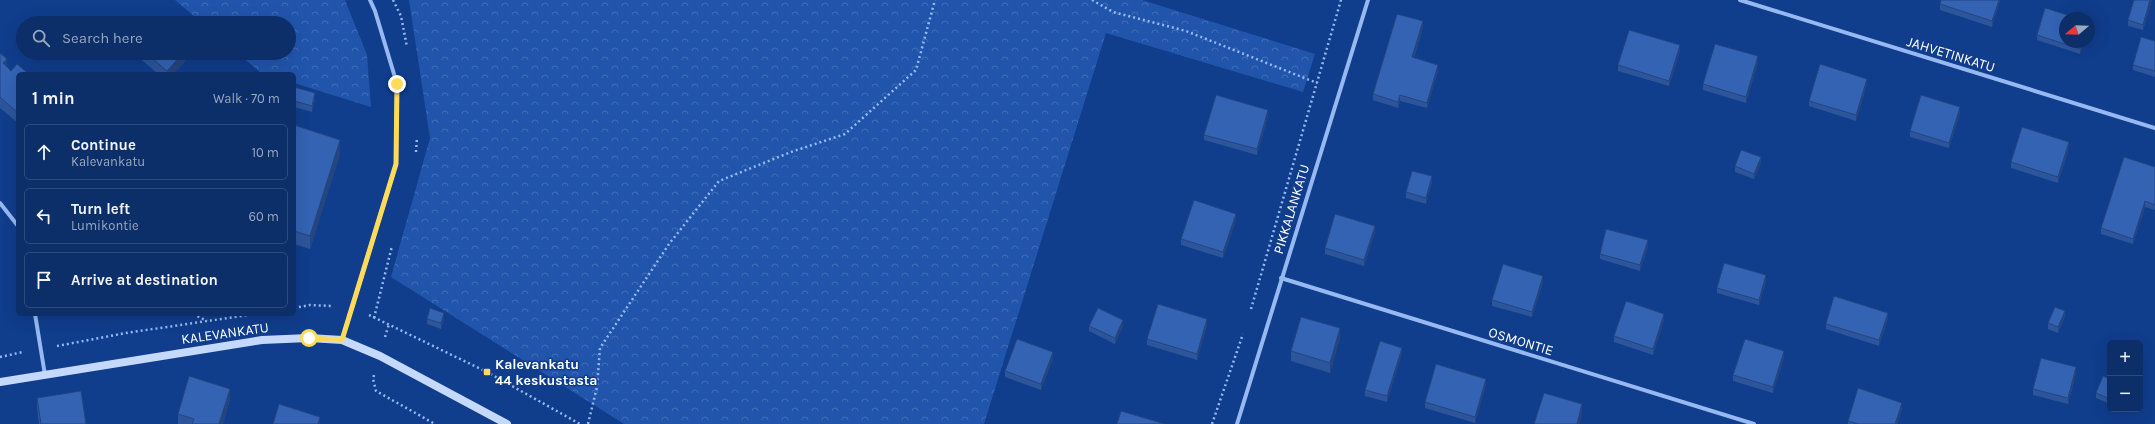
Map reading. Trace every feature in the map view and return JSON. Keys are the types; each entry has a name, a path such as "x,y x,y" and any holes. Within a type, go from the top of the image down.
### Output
{"main road":[{"name":"KALEVANKATU","path":"0,382 262,340 309,338 342,340 380,356 507,424"}],"street":[{"path":"342,340 396,164 397,84 375,11 370,0"},
{"name":"PIKKALANKATU","path":"1237,424 1368,0"},
{"name":"JAHVETINKATU","path":"1740,0 2155,128"},
{"path":"0,203 16,223"},
{"name":"OSMONTIE","path":"1281,278 1754,424"},
{"path":"35,316 45,375"}],"path":[{"path":"588,424 597,387 600,348 668,244 718,181 791,152 845,134 916,70 935,0"},
{"path":"1092,0 1113,12 1186,31 1317,83"},
{"path":"1250,312 1341,0"},
{"path":"296,308 310,305 351,308 487,372 580,424"},
{"path":"197,316 208,322"},
{"path":"0,357 126,333 243,316"},
{"path":"1212,424 1246,327"}],"green space":[{"path":"175,0 345,0 367,55 371,107 296,84 296,72 260,72 246,60 296,60 296,16 194,16"},
{"path":"409,0 1142,0 1315,54 1303,92 1106,33 984,424 624,424 391,277 430,138"}],"building":[{"path":"1941,0 1999,0 1992,21 1940,4"},
{"path":"2134,0 2150,0 2143,25 2128,20"},
{"path":"2045,8 2059,12 2059,42 2037,35"},
{"path":"1397,14 1423,21 1412,57 1438,65 1427,103 1400,95 1398,102 1373,94"},
{"path":"1629,30 1680,45 1669,81 1618,65"},
{"path":"2141,37 2155,41 2155,71 2133,65"},
{"path":"1715,44 1758,56 1746,97 1703,84"},
{"path":"0,53 7,59 3,63 11,71 17,64 27,72 16,72 16,111 0,97"},
{"path":"154,60 177,60 167,71"},
{"path":"1820,64 1867,79 1856,115 1809,101"},
{"path":"296,88 315,93 312,106 296,102"},
{"path":"1216,95 1268,110 1257,149 1204,135"},
{"path":"1921,95 1960,107 1949,143 1910,131"},
{"path":"296,126 340,140 310,236 296,232"},
{"path":"2022,127 2069,142 2058,177 2011,162"},
{"path":"1741,150 1761,157 1754,174 1735,166"},
{"path":"2124,157 2155,167 2155,205 2145,201 2133,239 2101,228"},
{"path":"1412,171 1432,176 1426,198 1406,192"},
{"path":"1194,200 1236,214 1223,252 1181,239"},
{"path":"1335,214 1375,226 1364,260 1325,248"},
{"path":"1606,229 1648,240 1640,265 1600,254"},
{"path":"1724,263 1766,275 1759,300 1717,288"},
{"path":"1503,264 1543,276 1532,312 1492,300"},
{"path":"1834,296 1888,313 1879,340 1826,324"},
{"path":"1626,301 1664,314 1653,349 1614,336"},
{"path":"1158,304 1207,319 1197,354 1147,339"},
{"path":"2055,307 2065,311 2058,327 2048,323"},
{"path":"430,308 444,313 441,323 427,319"},
{"path":"1098,308 1123,320 1115,338 1089,326"},
{"path":"1301,317 1340,328 1330,363 1291,351"},
{"path":"1017,339 1053,352 1041,384 1005,371"},
{"path":"1745,339 1784,351 1773,387 1733,375"},
{"path":"1380,341 1402,348 1387,396 1365,390"},
{"path":"2041,358 2076,367 2068,398 2033,389"},
{"path":"1436,364 1486,379 1475,417 1425,402"},
{"path":"189,376 230,389 219,424 192,424 194,419 178,414"},
{"path":"2103,376 2107,378 2107,398 2096,393"},
{"path":"1858,388 1902,403 1895,424 1858,424 1848,421"},
{"path":"81,391 86,424 41,424 37,398"},
{"path":"1544,393 1582,404 1577,424 1534,424"},
{"path":"279,404 320,417 318,424 273,424"},
{"path":"1121,411 1165,424 1117,424"}],"place":[{"name":"Kalevankatu 44 keskustasta","path":"487,372"}],"route":[{"path":"309,338 342,340 396,164 397,84"}]}
